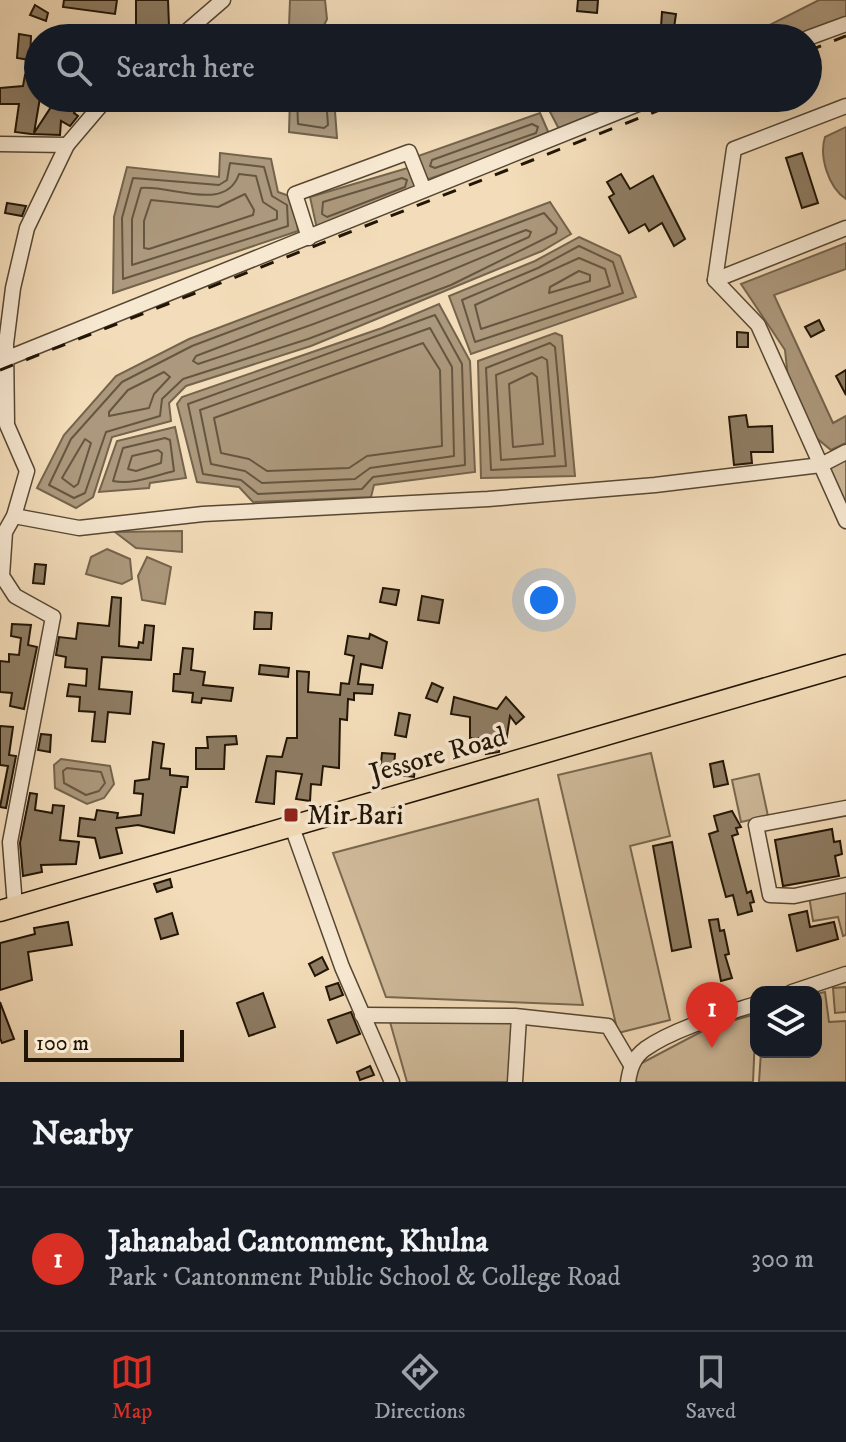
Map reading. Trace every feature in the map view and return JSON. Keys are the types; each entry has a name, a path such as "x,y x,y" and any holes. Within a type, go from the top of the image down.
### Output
{"highway":[{"name":"Jessore Road","path":"8,909 846,665"}],"street":[{"path":"195,24 223,0"},
{"path":"822,33 846,24"},
{"path":"715,280 734,149 846,106"},
{"path":"8,909 10,842 53,617 15,596 2,576 5,532 14,516 27,471 7,425 6,344 13,288 27,228 67,145 95,112"},
{"path":"8,358 618,112"},
{"path":"0,144 67,145"},
{"path":"309,238 295,194 409,152 424,190"},
{"path":"715,280 846,228"},
{"path":"715,280 758,325 846,521"},
{"path":"14,516 79,528 203,514 518,497 821,465 846,452"},
{"path":"846,808 756,825 770,895 794,896 846,885"},
{"path":"292,827 362,1015 392,1082"},
{"path":"810,986 846,974"},
{"path":"628,1082 631,1065 644,1050 714,1017 750,1006"},
{"path":"362,1015 519,1017 608,1026 631,1065"},
{"path":"515,1082 519,1017"}],"shaded area":[{"path":"846,458 846,504 827,467"},
{"path":"651,753 670,836 630,846 670,1020 618,1033 558,775"},
{"path":"759,774 768,816 741,822 732,780"},
{"path":"538,799 583,1005 386,997 333,853"},
{"path":"846,888 846,935 843,936 838,917 813,921 809,896"},
{"path":"846,987 846,1012 835,1013 833,988"},
{"path":"825,992 829,1022 846,1021 846,1082 759,1082 761,1058 822,1058 822,993"},
{"path":"516,1016 510,1082 407,1082 390,1022"},
{"path":"750,1016 753,1082 632,1082 638,1065 710,1027"}],"water":[{"path":"290,0 325,0 325,24 289,24"},
{"path":"819,0 846,0 846,18 822,28 822,24 772,24"},
{"path":"290,112 335,112 337,138 289,132"},
{"path":"550,112 605,112 559,129"},
{"path":"540,113 550,136 426,180 418,156"},
{"path":"846,127 846,199 834,187 826,171 823,145 825,137"},
{"path":"220,153 271,159 278,192 295,198 298,231 113,293 114,217 127,167 219,177"},
{"path":"411,167 418,190 317,229 310,197"},
{"path":"550,202 571,234 542,251 311,346 186,386 169,403 171,421 112,437 93,497 76,508 37,488 64,435 116,376 189,339"},
{"path":"579,237 620,256 636,297 471,354 449,296 535,261"},
{"path":"846,243 846,269 774,295 833,423 846,416 846,443 831,450 814,436 788,379 785,350 741,284"},
{"path":"439,304 470,361 475,472 374,485 371,497 253,502 239,487 197,482 177,404 182,397 382,328"},
{"path":"555,333 562,336 575,476 481,478 478,361"},
{"path":"175,427 186,478 150,483 149,488 99,492 117,441"},
{"path":"182,531 182,552 136,548 115,532"},
{"path":"107,549 130,559 132,579 122,584 86,574 91,557"},
{"path":"147,557 171,567 165,604 142,600 138,576"},
{"path":"61,759 110,766 114,784 104,798 87,804 55,788 54,765"}],"building":[{"path":"64,0 117,0 115,14 63,7"},
{"path":"136,0 168,0 169,24 136,24"},
{"path":"578,0 598,0 597,13 577,11"},
{"path":"35,5 48,13 46,21 30,15"},
{"path":"662,12 676,14 675,24 661,24"},
{"path":"19,34 24,35 24,59 17,58"},
{"path":"24,80 24,112 38,112 34,133 48,112 75,112 78,116 70,126 61,121 60,135 15,132 19,104 0,104 0,88 23,86"},
{"path":"802,153 818,203 802,208 786,158"},
{"path":"621,174 630,189 653,176 685,239 674,246 662,223 649,231 645,224 629,233 609,197 614,194 607,182"},
{"path":"7,203 26,206 22,216 5,213"},
{"path":"819,320 824,330 811,337 805,327"},
{"path":"737,332 748,333 748,347 737,347"},
{"path":"846,370 846,395 836,376"},
{"path":"746,415 748,427 772,426 773,452 751,452 752,463 734,465 729,417"},
{"path":"35,564 46,565 44,584 33,583"},
{"path":"383,588 399,590 396,605 380,602"},
{"path":"422,596 443,600 439,623 418,620"},
{"path":"112,597 121,598 119,646 138,648 139,642 143,643 145,625 154,626 151,660 102,657 99,689 132,692 130,714 108,712 105,742 92,741 95,712 79,711 80,697 67,696 69,684 86,686 87,669 65,667 66,657 56,655 59,637 76,639 78,623 109,626"},
{"path":"255,612 272,613 271,629 254,629"},
{"path":"12,624 31,625 28,645 37,647 24,709 10,706 12,693 0,692 0,661 9,662 9,654 19,655 21,638 11,636"},
{"path":"370,634 387,642 382,668 361,664 358,684 373,685 372,694 354,693 354,700 348,699 347,720 340,719 339,768 323,766 321,785 311,784 310,801 296,799 302,774 276,771 274,804 256,802 267,756 282,757 287,738 297,738 297,671 309,672 308,692 340,695 341,683 349,684 354,656 345,654 348,636 369,639"},
{"path":"183,648 193,649 191,670 205,672 203,685 233,688 231,701 202,698 201,703 192,702 193,693 173,691 174,674 180,674"},
{"path":"260,665 289,668 288,677 259,674"},
{"path":"432,683 443,688 437,702 426,698"},
{"path":"454,697 497,709 506,697 524,717 516,724 510,716 506,742 500,741 499,752 486,754 488,738 470,738 470,717 451,714"},
{"path":"399,713 410,715 406,737 395,735"},
{"path":"0,726 13,727 9,755 16,756 6,808 0,807 8,766 0,765"},
{"path":"41,734 51,735 50,752 38,750"},
{"path":"236,736 237,744 225,745 224,769 196,769 196,748 208,748 207,737"},
{"path":"153,742 164,744 161,768 170,769 170,775 188,777 187,787 181,787 174,833 138,825 116,828 122,853 100,858 95,838 78,836 80,818 95,820 97,810 118,813 117,818 141,815 143,794 134,793 135,781 149,779"},
{"path":"382,753 395,754 394,766 415,768 414,777 380,773"},
{"path":"723,761 728,784 714,787 710,764"},
{"path":"30,793 37,794 35,810 52,813 53,805 64,806 60,840 79,842 76,864 41,865 42,872 23,876 20,843"},
{"path":"732,811 741,827 736,828 738,834 732,836 747,893 751,891 754,902 750,903 752,911 738,915 733,895 726,897 709,834 718,831 714,816"},
{"path":"832,829 834,842 840,841 842,854 835,856 839,876 783,886 775,840"},
{"path":"672,842 691,947 672,951 653,846"},
{"path":"170,879 172,887 157,892 154,884"},
{"path":"807,911 810,927 834,922 838,939 797,951 789,915"},
{"path":"172,913 178,934 161,939 155,919"},
{"path":"718,919 720,931 724,930 729,954 725,955 732,978 721,981 709,920"},
{"path":"68,922 72,945 28,952 32,980 0,990 0,943 35,934 34,928"},
{"path":"322,957 328,969 315,976 309,964"},
{"path":"338,983 343,995 330,1000 326,987"},
{"path":"263,993 275,1027 249,1036 237,1003"},
{"path":"0,1002 14,1039 2,1043 0,1038"},
{"path":"351,1012 360,1034 337,1043 328,1020"},
{"path":"370,1066 374,1075 360,1080 357,1072"}],"railway":[{"path":"822,45 846,36"},
{"path":"0,370 654,112"}],"place":[{"name":"Mir Bari","path":"291,815"},
{"name":"Jahanabad Cantonment, Khulna","path":"712,1048"}]}
